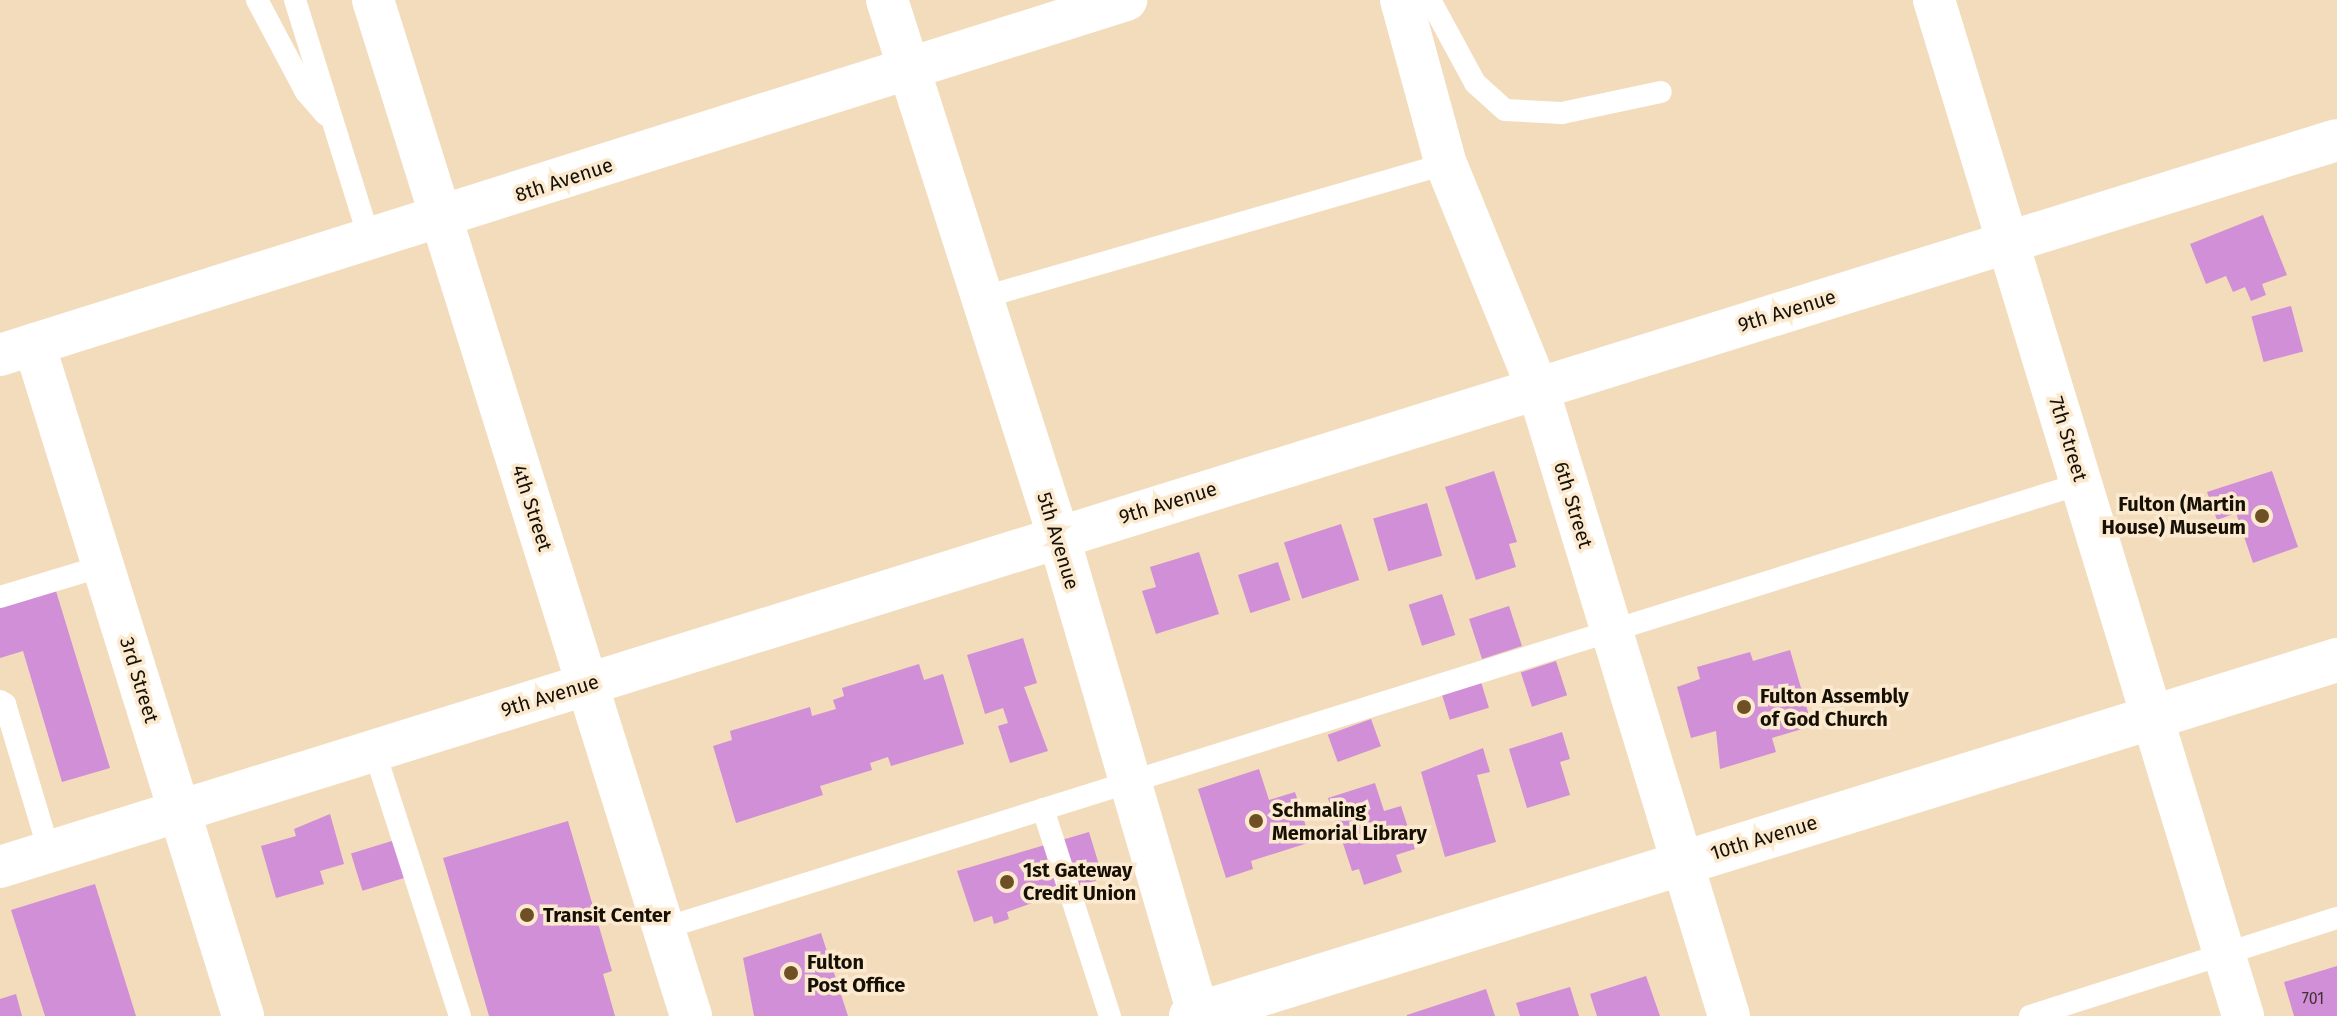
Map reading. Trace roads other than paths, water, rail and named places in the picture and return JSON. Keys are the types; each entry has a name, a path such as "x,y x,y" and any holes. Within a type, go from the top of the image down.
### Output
{"street":[{"name":"4th Street","path":"373,0 691,1016"},
{"name":"5th Avenue","path":"887,0 1059,538 1196,1015"},
{"name":"8th Avenue","path":"17,349 441,220 1126,0"},
{"name":"6th Street","path":"1401,0 1446,164 1538,389 1729,1016"},
{"name":"7th Street","path":"1944,3 2008,242 2243,1016"},
{"name":"9th Avenue","path":"0,867 2337,140"},
{"name":"3rd Street","path":"17,349 103,566 243,1016"},
{"name":"10th Avenue","path":"1196,1015 2337,660"}],"lane":[{"path":"257,0 306,92 334,125"},
{"path":"295,0 370,241"},
{"path":"1430,0 1475,83 1505,110 1562,113 1661,92"},
{"path":"981,298 1446,164"},
{"path":"665,928 2082,483"},
{"path":"0,597 103,566"},
{"path":"0,701 5,704 49,851"},
{"path":"374,750 460,1016"},
{"path":"1043,809 1110,1016"},
{"path":"2030,1016 2337,918"}],"place":[{"name":"Fulton (Martin House) Museum","path":"2262,516"},
{"name":"Fulton Assembly of God Church","path":"1744,707"},
{"name":"Schmaling Memorial Library","path":"1256,821"},
{"name":"1st Gateway Credit Union","path":"1007,882"},
{"name":"Transit Center","path":"527,915"},
{"name":"Fulton Post Office","path":"791,973"}]}
